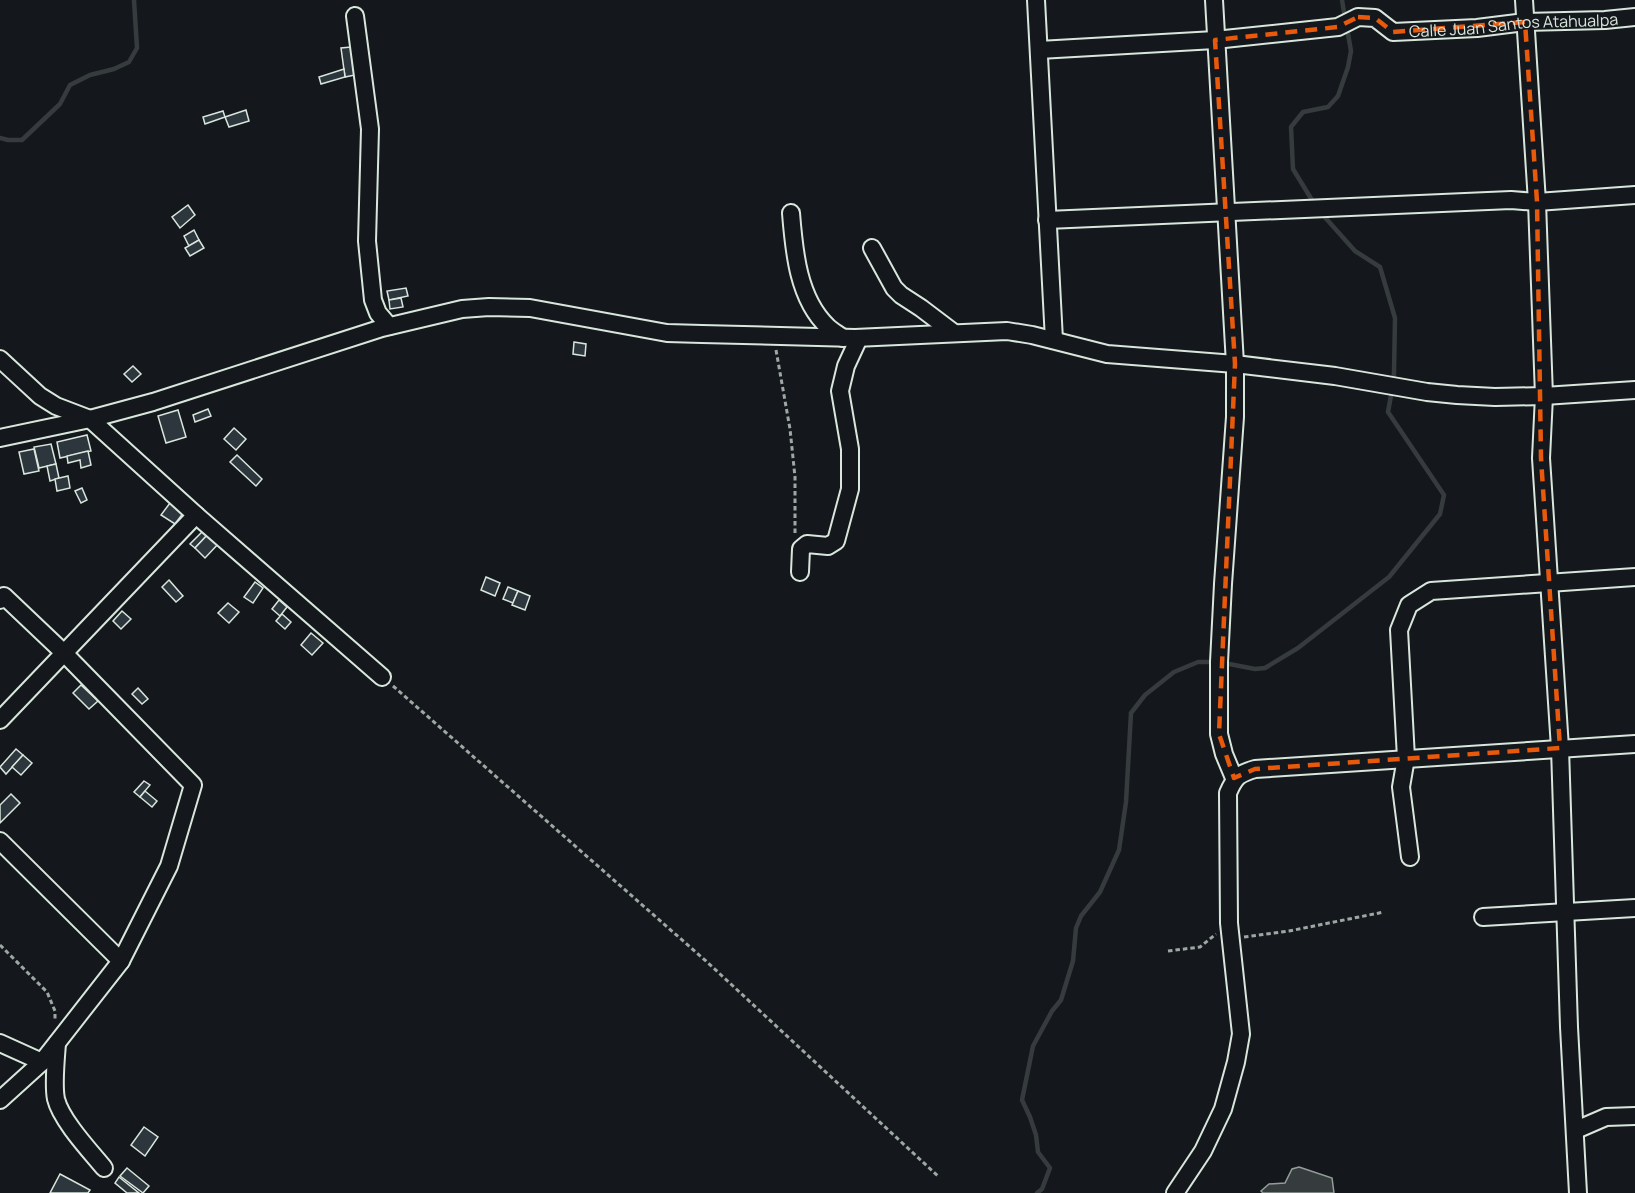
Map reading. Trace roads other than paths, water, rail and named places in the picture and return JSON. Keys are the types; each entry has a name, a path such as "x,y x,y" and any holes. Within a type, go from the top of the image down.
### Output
{"street":[{"path":"1036,0 1054,340"},
{"path":"1214,0 1235,364 1235,417 1222,584 1219,734 1234,778"},
{"path":"1524,0 1537,202 1544,396 1541,458 1560,748 1569,1027 1578,1193"},
{"path":"356,16 370,129 367,241 373,300 378,313 389,326"},
{"name":"Calle Juan Santos Atahualpa","path":"1215,40 1338,27 1358,17 1375,18 1393,32 1477,28 1525,22 1635,17"},
{"path":"1039,50 1215,40"},
{"path":"1047,220 1511,200 1537,202 1635,195"},
{"path":"791,213 794,250 801,279 813,308 827,326 851,338"},
{"path":"872,248 894,288 954,333"},
{"path":"0,438 90,419 153,402 389,326 462,309 489,307 530,308 668,333 851,338 1007,331 1107,354 1235,364 1335,376 1447,394 1495,397 1544,396 1635,390"},
{"path":"800,572 801,549 807,544 828,546 836,541 850,489 850,449 840,391 851,338"},
{"path":"0,359 40,396 56,406 90,419 382,677"},
{"path":"0,720 196,514"},
{"path":"1410,857 1401,787 1406,758 1399,630 1409,605 1431,591 1635,577"},
{"path":"0,600 3,596 63,652 192,785 169,866 121,961 42,1062 0,1100"},
{"path":"1175,1193 1203,1151 1223,1109 1241,1034 1230,931 1228,793 1234,778 1243,772 1255,769 1635,744"},
{"path":"0,841 121,961"},
{"path":"1483,917 1635,908"},
{"path":"0,1043 42,1062"},
{"path":"57,1043 56,1100 68,1123 104,1168"},
{"path":"1575,1130 1606,1117 1635,1116"}],"waterway":[{"path":"0,138 22,140 60,104 70,85 90,75 114,69 129,62 137,48 134,0"},
{"path":"1342,0 1345,19"},
{"path":"1315,205 1293,169 1291,127 1303,112 1328,107 1338,96 1351,51 1347,28"},
{"path":"1322,214 1355,251 1380,267 1395,318 1393,381"},
{"path":"1037,1193 1042,1189 1050,1168 1038,1152 1036,1135 1022,1100 1033,1046 1052,1011 1061,1000 1073,961 1076,928 1081,916 1100,892 1119,850 1126,802 1131,713 1145,695 1174,672 1198,662 1219,662 1255,669 1265,668 1298,648 1389,577 1440,514 1444,495 1388,412 1392,390"}]}
